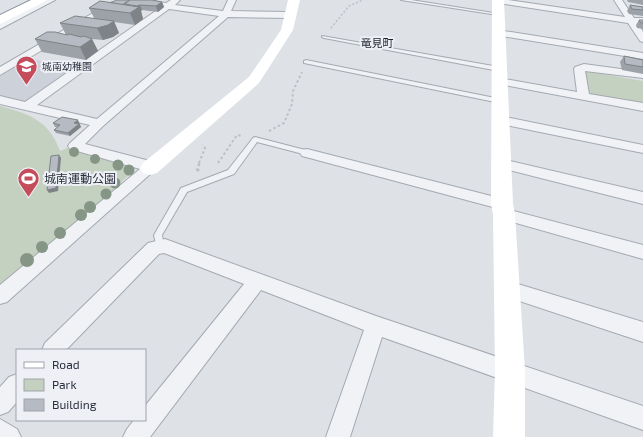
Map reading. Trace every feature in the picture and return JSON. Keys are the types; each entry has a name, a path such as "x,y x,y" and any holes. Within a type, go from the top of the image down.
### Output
{"main road":[{"path":"0,12 25,0"},
{"path":"0,20 40,0"},
{"path":"150,168 254,80 287,30 292,7"},
{"path":"498,12 503,209 508,289 510,370 509,437"}],"street":[{"path":"0,26 51,0"},
{"path":"0,72 119,0"},
{"path":"123,0 172,3 226,14 292,7"},
{"path":"0,296 150,168 141,163 75,146 99,123 226,14 232,0"},
{"path":"618,0 632,20 643,40"},
{"path":"28,106 172,3"},
{"path":"498,12 632,20 643,22"},
{"path":"498,12 643,56"},
{"path":"584,97 579,69 584,67 643,76"},
{"path":"499,93 584,97 643,107"},
{"path":"499,93 643,149"},
{"path":"0,100 99,123"},
{"path":"307,153 503,209 643,252"},
{"path":"502,164 643,198"},
{"path":"53,349 154,248 165,246 376,325 510,370 643,418"},
{"path":"135,437 257,281"},
{"path":"508,289 643,332"},
{"path":"338,437 376,325"},
{"path":"0,404 16,386"},
{"path":"0,431 9,437"}],"lane":[{"path":"403,0 498,12"},
{"path":"324,37 499,93"},
{"path":"306,62 499,93"},
{"path":"160,247 158,235 184,190 231,172 255,139 307,153"}],"path":[{"path":"324,37 349,6 363,0"},
{"path":"213,167 219,162 237,135 255,139 284,123 292,104 293,91 306,62"},
{"path":"198,147 201,145 205,148 205,153 198,164 197,169 201,172"}],"shaded area":[{"name":"城南幼稚園","path":"27,58 77,68 32,100 22,103 0,97 0,74"}],"green space":[{"path":"586,71 643,81 643,106 589,96 583,73"},
{"name":"城南運動公園","path":"0,106 20,112 44,125 55,140 60,151 67,148 133,168 134,171 115,187 118,189 0,285"}],"building":[{"path":"116,0 129,0 122,5 111,3"},
{"path":"130,0 152,0 162,2 156,6 137,6 125,4"},
{"path":"100,1 139,7 130,13 89,8"},
{"path":"630,5 643,7 643,10 632,9"},
{"path":"75,16 114,21 108,25 97,28 60,23"},
{"path":"47,32 69,34 81,37 84,36 92,39 80,47 35,39"},
{"path":"624,56 643,60 643,67 625,64"},
{"path":"62,117 78,120 74,123 79,124 68,133 54,130 60,125 53,123"},
{"path":"59,155 56,188 47,190 51,156"}],"place":[{"name":"城南幼稚園","path":"26,86"},
{"name":"城南運動公園","path":"28,198"}],"district":[{"name":"竜見町","path":"377,42"}]}
